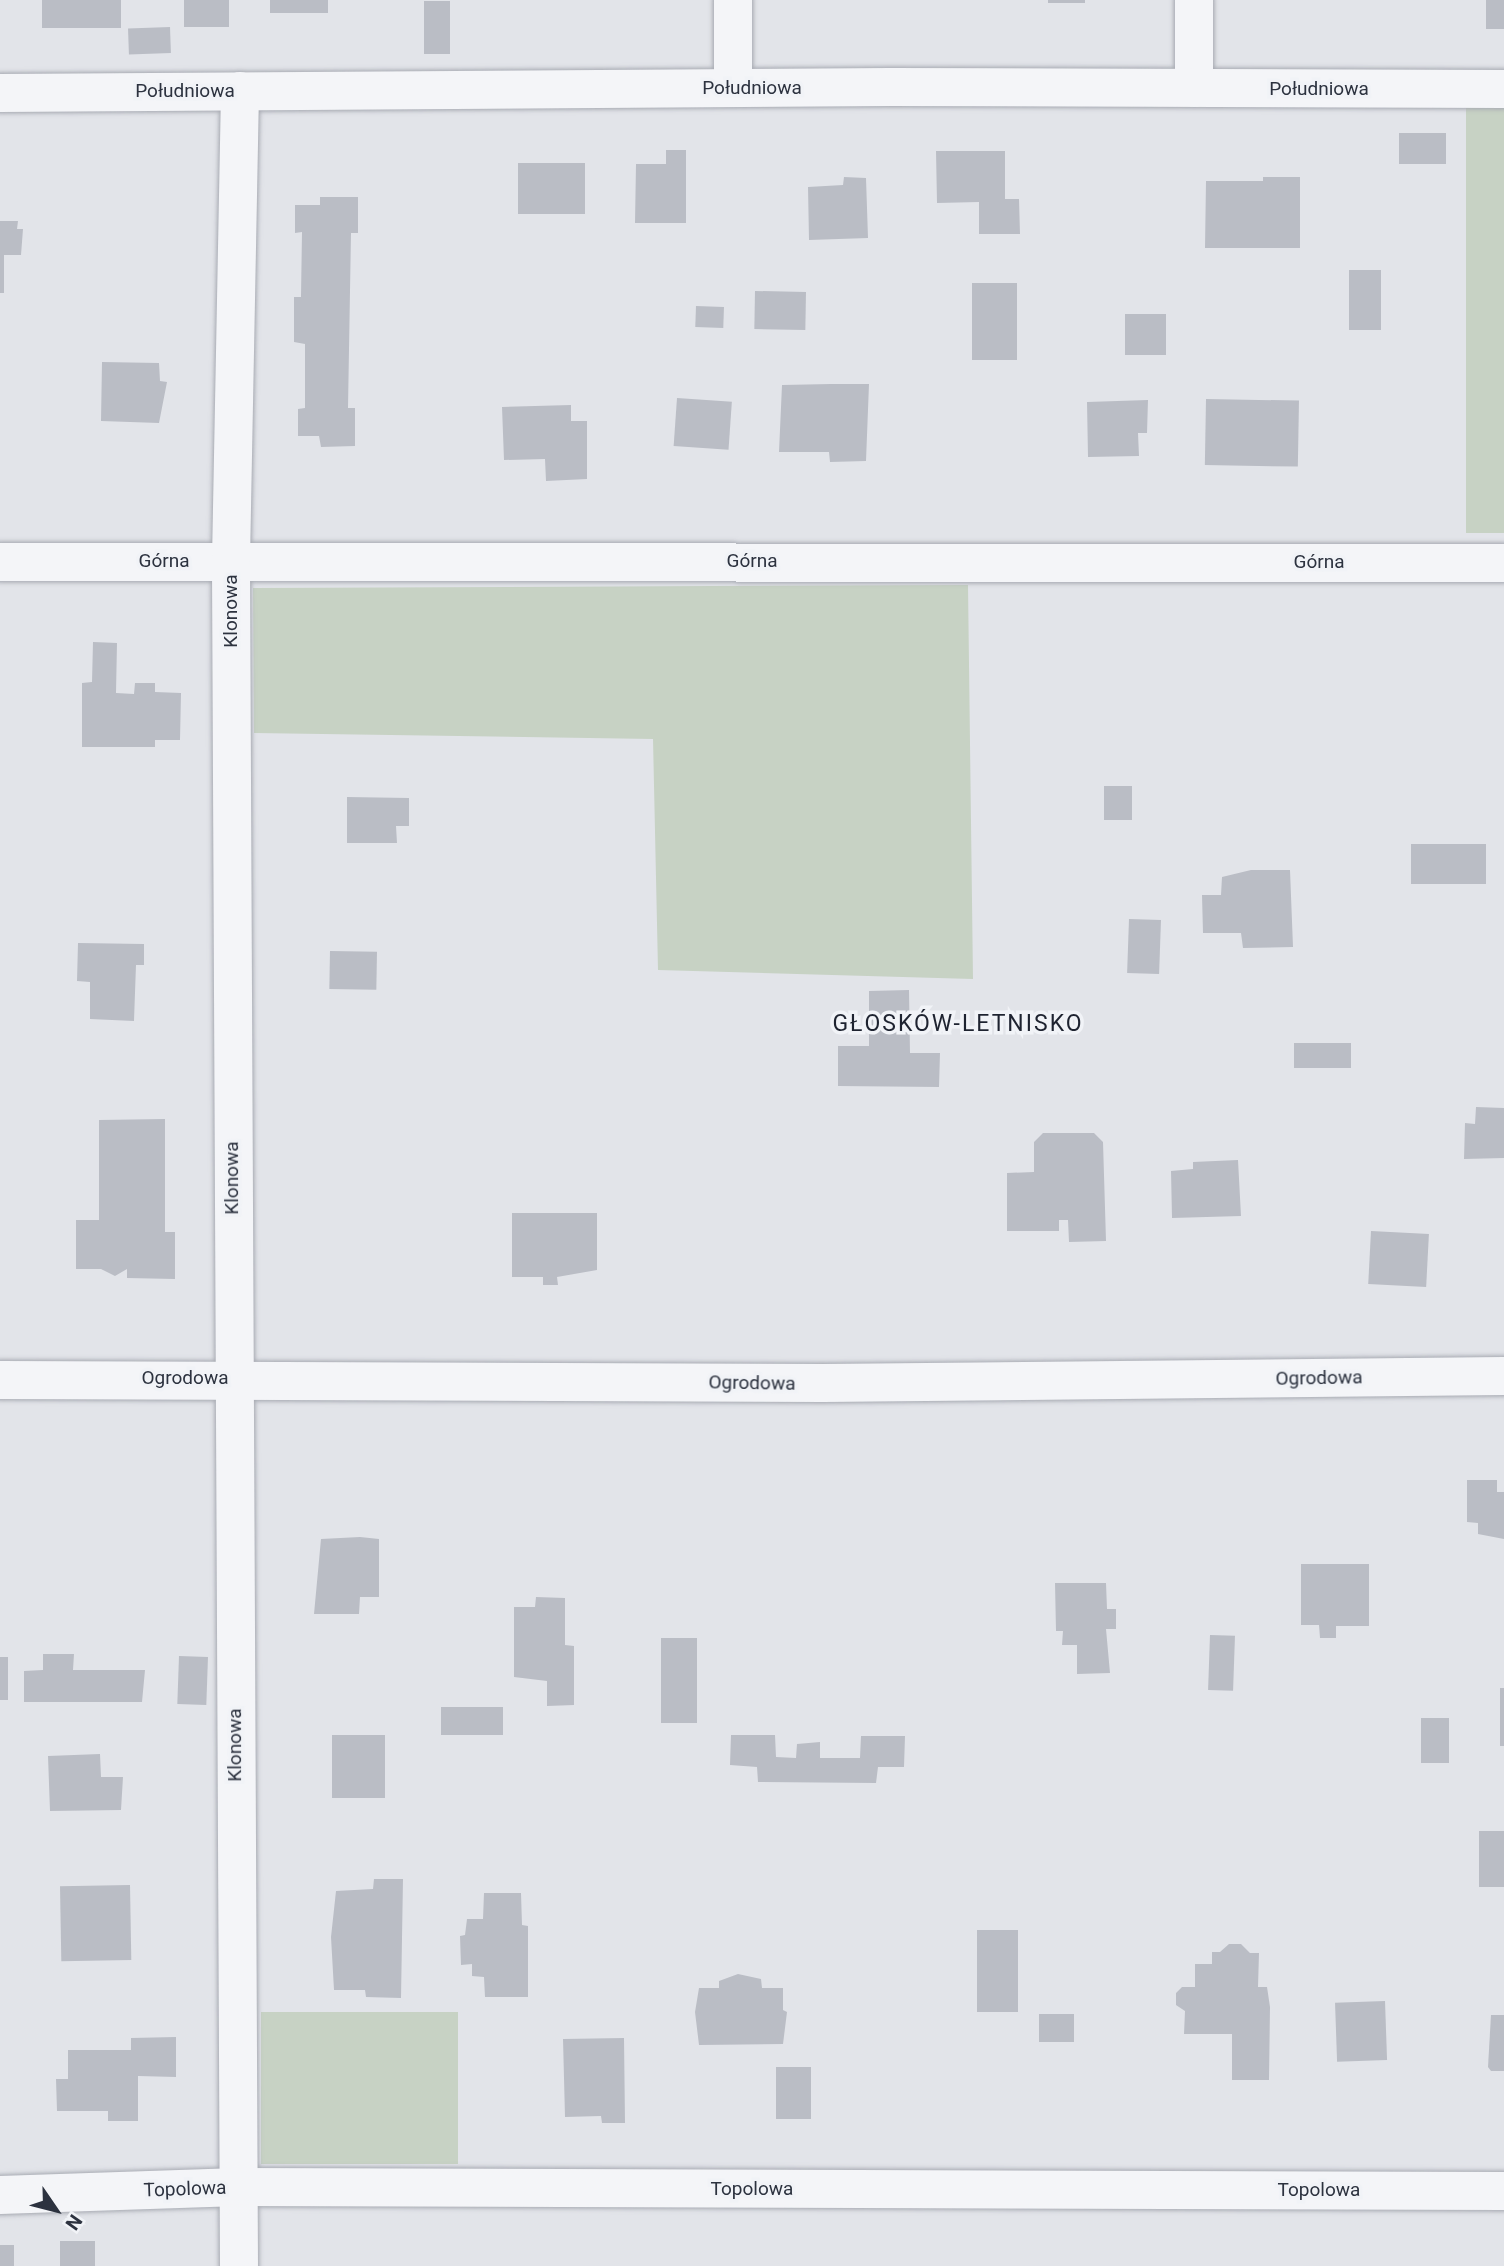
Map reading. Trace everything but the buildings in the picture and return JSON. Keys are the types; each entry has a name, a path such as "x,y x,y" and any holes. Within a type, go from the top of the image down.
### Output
{"street":[{"path":"733,0 733,88"},
{"path":"1194,0 1194,88"},
{"name":"Południowa","path":"0,93 733,88 1504,89"},
{"name":"Klonowa","path":"239,2266 232,1378 231,560 240,91"},
{"name":"Górna","path":"0,562 231,560 1504,563"},
{"name":"Ogrodowa","path":"0,1380 232,1378 823,1384 1504,1376"},
{"name":"Topolowa","path":"0,2194 239,2187 1504,2191"}],"green space":[{"path":"1466,107 1504,107 1504,533 1466,533"},
{"path":"968,585 973,979 658,970 653,739 254,733 253,588"},
{"path":"261,2012 458,2012 458,2164 261,2164"}],"district":[{"name":"GŁOSKÓW-LETNISKO","path":"958,1024"}]}
